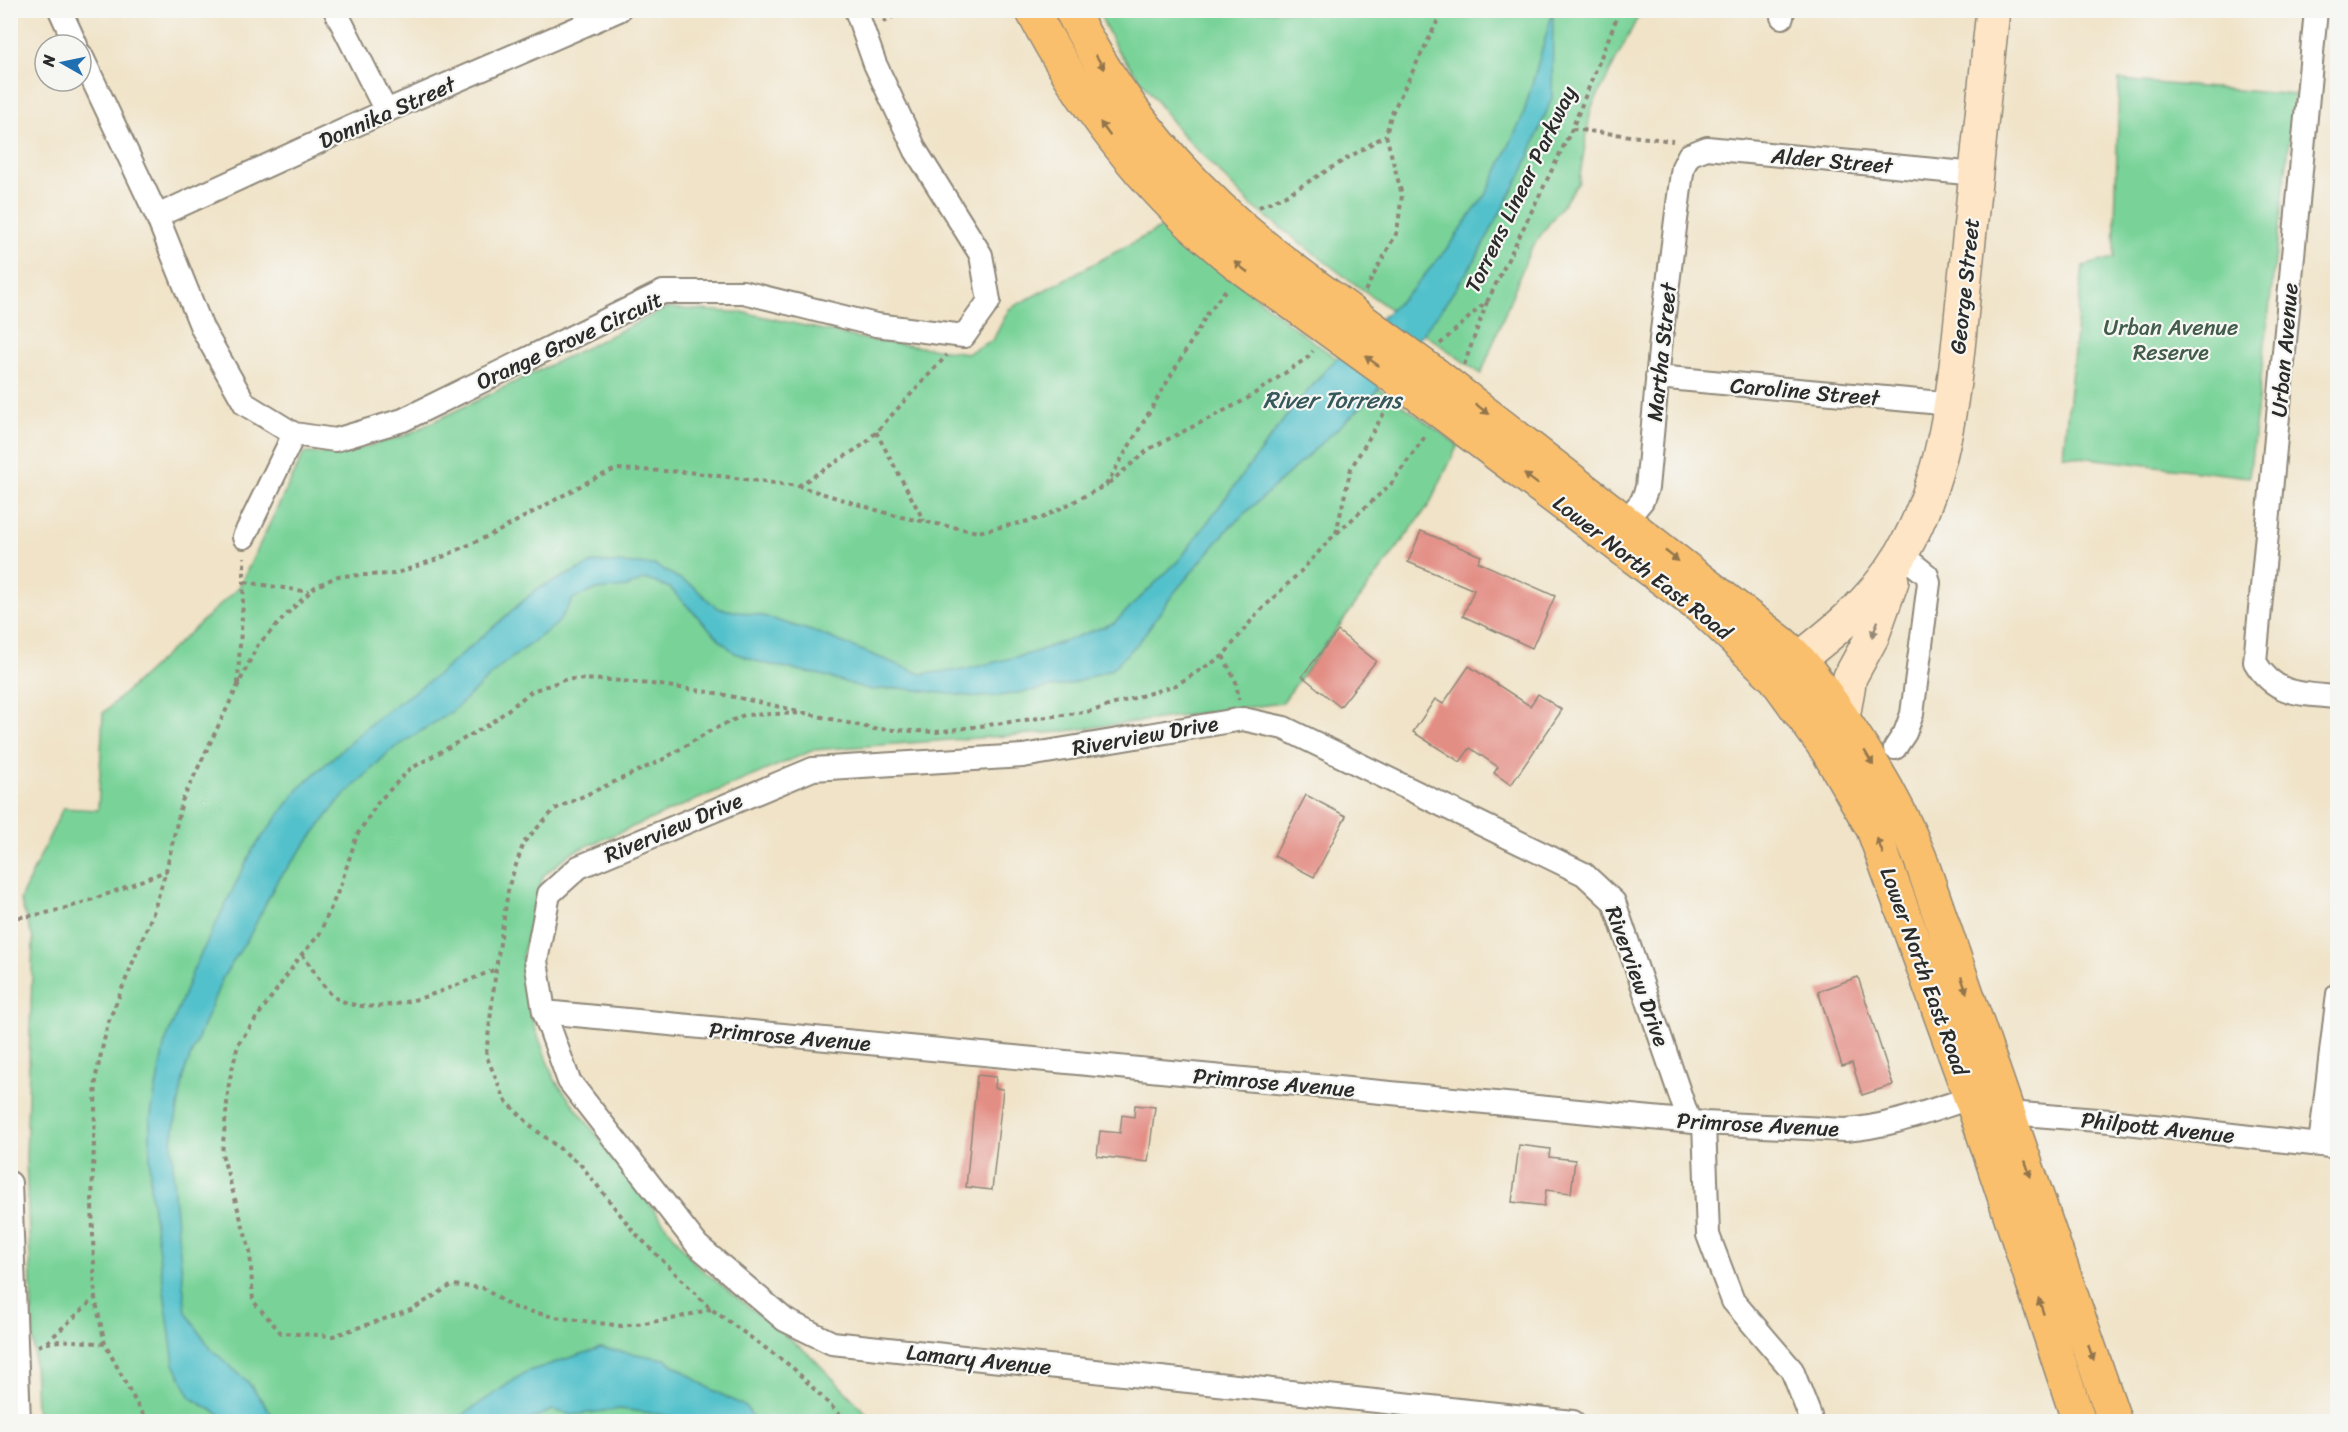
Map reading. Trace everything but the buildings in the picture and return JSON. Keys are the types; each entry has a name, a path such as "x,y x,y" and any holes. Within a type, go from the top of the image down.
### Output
{"main road":[{"name":"Lower North East Road","path":"1032,10 1067,73 1116,143 1172,206 1241,268 1301,293 1421,380 1619,530 1704,610 1787,668 1843,718 1893,797 1910,833 2079,1422"},
{"name":"Lower North East Road","path":"1071,10 1106,72 1143,124 1193,183 1231,220 1278,259 1301,293"},
{"name":"Lower North East Road","path":"1787,668 1827,750 1873,829 1990,1106 2115,1422"}],"street":[{"path":"60,10 71,33"},
{"path":"335,10 386,111"},
{"name":"Donnika Street","path":"156,216 386,111 619,10"},
{"path":"856,10 875,64 916,151 981,255 989,301 964,336"},
{"name":"George Street","path":"1843,718 1850,677 1872,636 1901,554 1916,526 1929,491 1952,404 1993,10"},
{"name":"Urban Avenue","path":"2316,10 2255,662 2263,675 2273,684 2291,693 2337,697"},
{"name":"Orange Grove Circuit","path":"93,81 156,216 202,327 245,404 294,434 336,440 403,420 663,292 743,292 876,325 964,336"},
{"name":"Alder Street","path":"1689,155 1707,148 1976,174"},
{"name":"Martha Street","path":"1619,530 1645,495 1681,180 1683,167 1689,155"},
{"name":"Caroline Street","path":"1657,377 1952,404"},
{"path":"244,537 294,434"},
{"path":"1895,748 1905,733 1912,714 1929,583 1927,575 1901,554"},
{"name":"George Street","path":"1787,668 1847,621 1901,554"},
{"name":"Riverview Drive","path":"543,1012 536,961 549,894 579,867 813,769 1023,756 1243,719 1284,728 1584,874 1614,902 1696,1122 1708,1236 1733,1301 1792,1370 1810,1416 1810,1422"},
{"path":"2329,1146 2337,994"},
{"name":"Primrose Avenue","path":"543,1012 1696,1122 1845,1130 1864,1128 1914,1116 1990,1106"},
{"name":"Lamary Avenue","path":"543,1012 568,1081 698,1246 785,1320 832,1343 1574,1422"},
{"name":"Philpott Avenue","path":"1990,1106 2110,1122 2329,1146"},
{"path":"10,1183 19,1422"}],"path":[{"name":"Torrens Linear Parkway","path":"847,1422 792,1367 711,1309 634,1232 581,1165 532,1127 505,1100 486,1055 509,885 524,842 555,809 662,759 710,731 744,715 805,712 885,729 936,732 1013,723 1092,711 1176,685 1223,656 1256,616 1336,533 1351,468 1384,411 1421,380 1488,300 1572,129 1620,10"},
{"path":"1572,129 1676,142 1689,155"},
{"path":"1231,220 1288,194 1386,135"},
{"path":"150,1422 140,1410 105,1344 95,1298 92,1204 96,1076 108,1023 153,913 166,871 182,801 257,646 315,587 338,576 394,574 440,558 496,532 591,480 616,469 687,472 798,486 896,516 978,532 1042,518 1106,485 1208,312 1241,268"},
{"path":"798,486 866,443 964,336"},
{"path":"876,432 924,522"},
{"path":"238,688 245,582 244,537"},
{"path":"245,582 310,592"},
{"path":"1223,656 1236,682 1243,719"},
{"path":"711,1309 672,1319 622,1326 554,1317 512,1307 483,1288 452,1285 411,1310 333,1336 281,1333 253,1301 250,1251 222,1154 229,1083 238,1044 302,954 319,935 340,887 357,835 379,801 410,769 490,724 532,691 567,679 611,680 716,693 805,712"},
{"path":"10,918 29,917 63,909 166,871"},
{"path":"302,954 334,998 364,1008 426,998 496,969"},
{"path":"47,1342 95,1298"},
{"path":"17,1354 47,1342 73,1341 105,1344"}],"green space":[{"path":"1098,11 1641,11 1591,109 1579,182 1530,250 1481,374 1341,274 1251,205 1180,132 1116,48"},
{"name":"Urban Avenue Reserve","path":"2119,80 2295,95 2249,477 2063,455 2083,266 2114,258"},
{"path":"1166,225 1300,332 1458,445 1429,505 1282,703 1058,732 814,750 571,853 543,876 522,957 530,1014 554,1079 696,1265 811,1356 874,1421 40,1421 36,1409 26,1158 33,939 20,899 63,808 98,810 103,713 239,587 304,453 341,454 404,436 667,308 747,313 868,340 968,353 993,340 1009,309"}],"water":[{"name":"River Torrens","path":"1553,11 1552,98 1524,169 1475,260 1441,310 1372,397 1229,528 1174,593 1138,643 1112,669 1071,684 999,696 977,697 899,688 871,690 821,675 762,663 735,653 670,588 645,579 627,587 595,590 574,598 557,624 501,666 454,710 390,751 338,802 276,883 250,935 223,977 185,1070 172,1140 174,1195 186,1312 211,1349 248,1382 277,1421 230,1421 191,1398 174,1364 150,1188 150,1120 164,1046 194,968 253,849 301,786 376,719 440,673 537,589 595,562 655,565 693,586 717,608 763,616 821,634 921,674 963,670 1032,653 1114,623 1180,559 1285,418 1328,367 1412,290 1448,247 1488,191 1523,116"},
{"path":"600,1348 665,1359 709,1388 746,1407 756,1421 687,1421 659,1414 620,1409 572,1415 553,1410 527,1421 454,1421 526,1372"}]}
